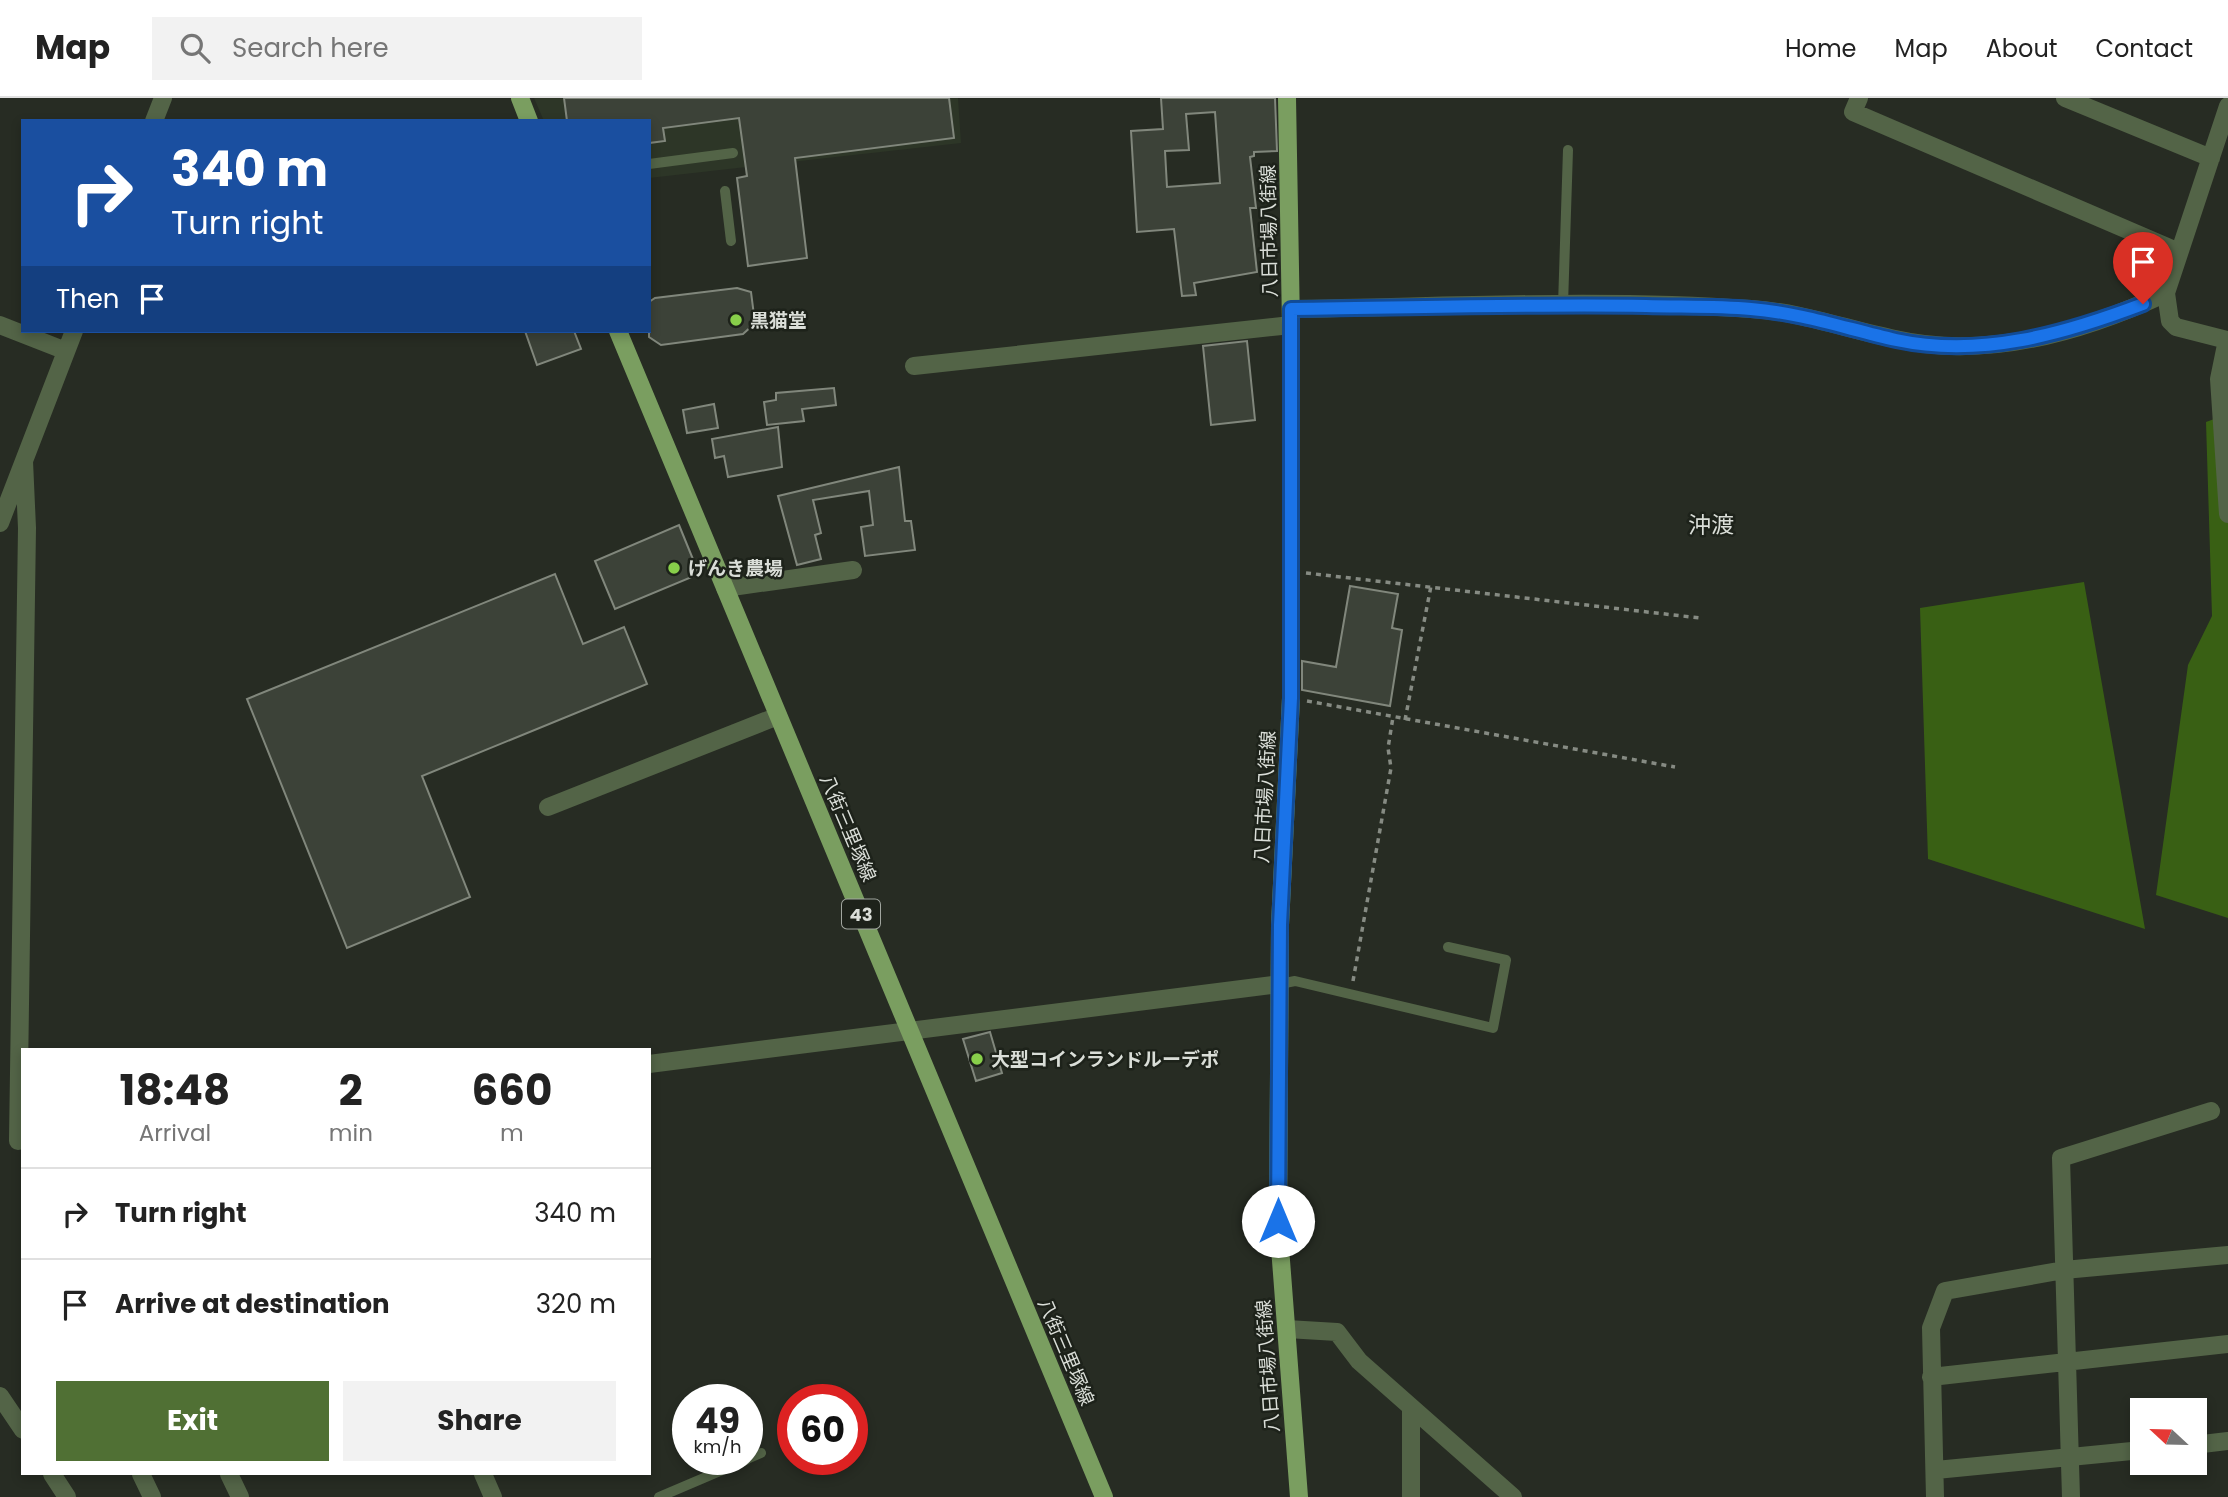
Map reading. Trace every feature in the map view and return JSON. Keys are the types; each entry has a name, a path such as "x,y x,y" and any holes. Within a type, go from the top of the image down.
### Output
{"main road":[{"path":"520,98 528,119"},
{"name":"八日市場八街線","path":"1287,98 1291,317 1291,698 1280,984 1278,1221 1299,1497"},
{"name":"八街三里塚線","path":"619,333 1104,1497"}],"street":[{"path":"155,119 163,98"},
{"path":"1859,98 1853,112 2179,252"},
{"path":"2065,98 2211,158"},
{"path":"2228,106 2166,293 2170,321 2176,327 2227,340 2219,379 2228,514"},
{"path":"914,366 1291,317 1563,305 1751,309 1824,319 1905,341 1986,345 2044,338 2106,318 2166,293"},
{"path":"0,325 66,351"},
{"path":"0,523 73,333"},
{"path":"22,1048 27,555 24,461"},
{"path":"725,588 853,570"},
{"path":"548,807 778,716"},
{"path":"651,1064 1280,984"},
{"path":"2071,1497 2061,1158 2211,1111"},
{"path":"0,1143 21,1141"},
{"path":"1936,1497 1931,1328 1945,1291 2064,1270 2228,1255"},
{"path":"1287,1329 1337,1332 1359,1361 1513,1497"},
{"path":"1931,1377 2228,1344"},
{"path":"0,1396 21,1427"},
{"path":"1411,1408 1411,1497"},
{"path":"2207,1443 2228,1441"},
{"path":"1936,1471 2130,1451"},
{"path":"53,1475 68,1497"},
{"path":"141,1475 152,1497"},
{"path":"229,1475 240,1497"},
{"path":"483,1475 493,1497"}],"lane":[{"path":"1563,305 1568,150"},
{"path":"651,164 733,153"},
{"path":"725,191 731,241"},
{"path":"1280,984 1295,981 1493,1028 1506,960 1448,947"},
{"path":"659,1497 710,1475"}],"path":[{"path":"1290,572 1700,618"},
{"path":"1405,720 1431,586"},
{"path":"1291,698 1675,767"},
{"path":"1350,994 1391,768 1388,748 1393,718"}],"shaded area":[{"path":"534,98 958,98 961,143 651,178 651,119 543,119"}],"green space":[{"path":"2228,414 2228,918 2156,895 2188,665 2212,616 2206,422"},
{"path":"2084,582 2145,929 1928,859 1920,608"}],"building":[{"path":"564,98 949,98 954,138 795,158 807,258 748,266 737,178 747,176 739,118 663,128 665,141 651,143 651,119 567,119"},
{"path":"1161,98 1275,98 1277,151 1254,152 1254,156 1250,157 1256,208 1250,208 1257,272 1194,283 1196,295 1182,296 1174,229 1137,232 1131,131 1163,129","holes":["1215,112 1220,183 1167,187 1165,151 1189,150 1186,114"]},
{"path":"737,288 751,292 755,323 743,334 661,345 649,337 651,301"},
{"path":"526,333 575,333 581,349 537,365"},
{"path":"1247,341 1255,420 1211,425 1203,346"},
{"path":"834,388 836,405 802,409 804,421 767,425 764,402 776,400 776,393"},
{"path":"714,404 718,428 687,433 683,410"},
{"path":"778,427 782,467 728,477 724,456 715,458 712,439"},
{"path":"899,467 905,521 911,521 915,550 865,556 861,527 873,525 869,491 813,500 821,533 815,535 821,559 797,565 778,496"},
{"path":"679,525 699,574 615,609 595,561"},
{"path":"555,574 583,644 624,627 647,684 422,776 470,897 347,948 247,699"},
{"path":"1350,586 1398,594 1392,628 1402,630 1390,706 1302,690 1302,661 1336,667"},
{"path":"990,1032 1002,1073 976,1081 963,1039"}],"place":[{"name":"黒猫堂","path":"736,320"},
{"name":"げんき農場","path":"674,568"},
{"name":"大型コインランドルーデポ","path":"977,1059"}],"district":[{"name":"沖渡","path":"1711,525"}],"route":[{"path":"1278,1221 1280,925 1291,698 1291,309 1563,305 1751,309 1824,319 1895,340 1925,344 1986,345 2044,338 2143,304"}]}
